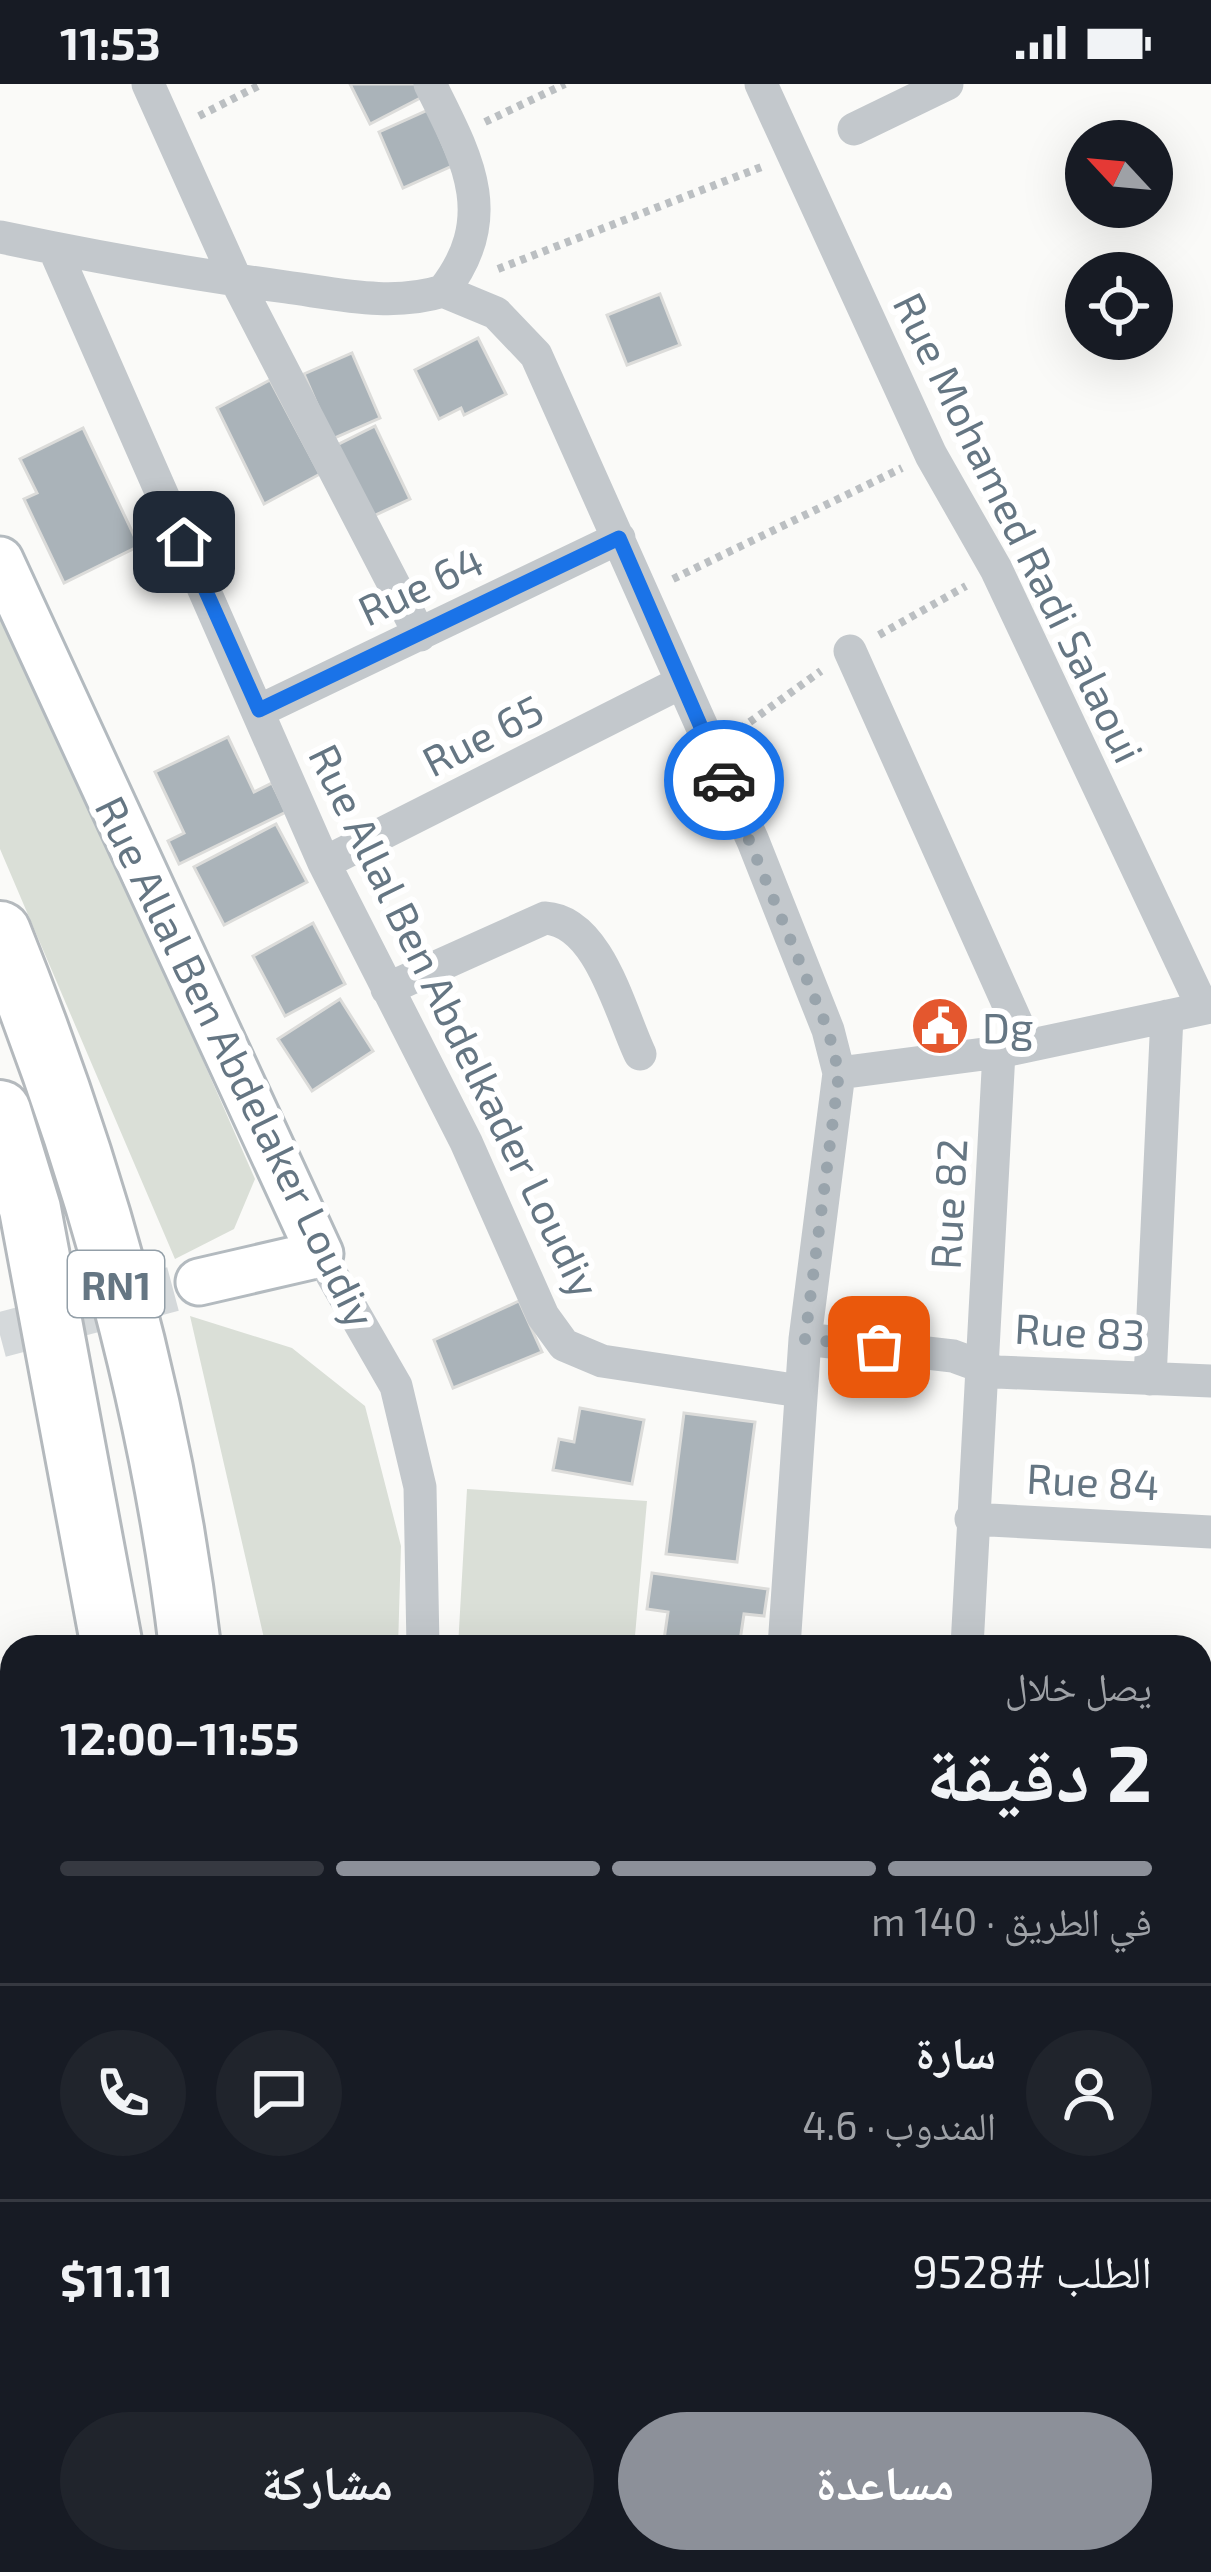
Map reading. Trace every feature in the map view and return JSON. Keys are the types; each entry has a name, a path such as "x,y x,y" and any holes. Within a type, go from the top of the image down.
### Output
{"highway":[{"name":"RN1","path":"0,932 67,1100 89,1180 177,1538 189,1635"},
{"name":"RN1","path":"0,1112 30,1209 110,1635"}],"street":[{"path":"148,84 236,280 420,635"},
{"path":"430,84 471,176 476,202 467,253 443,291"},
{"name":"Rue Mohamed Radi Salaoui","path":"761,84 790,156 931,454 996,569 1207,1008"},
{"path":"854,129 946,84"},
{"path":"0,237 236,280 383,299 417,299 443,291 496,313 536,355 753,841 828,1030 839,1073 800,1390 785,1635"},
{"name":"Rue Allal Ben Abdelkader Loudiy","path":"54,248 324,863 466,1142 543,1316 564,1345 638,1369 800,1390"},
{"name":"Rue 64","path":"259,710 619,538"},
{"name":"Rue Allal Ben Abdelaker Loudiy","path":"0,560 320,1254 396,1386 420,1487 423,1635"},
{"path":"850,651 1013,1049"},
{"name":"Rue 65","path":"324,863 680,683"},
{"path":"387,989 545,918 562,919 584,934 640,1054"},
{"path":"839,1073 1013,1049 1207,1008"},
{"path":"1150,1379 1167,1016"},
{"name":"Rue 82","path":"967,1635 971,1519 1013,1049"},
{"path":"200,1282 320,1254"},
{"name":"Rue 83","path":"805,1339 953,1356 985,1368 1211,1381"},
{"name":"Rue 84","path":"971,1519 1211,1532"}],"path":[{"path":"169,130 262,84"},
{"path":"485,122 565,84"},
{"path":"505,267 790,156"},
{"path":"644,592 931,454"}],"shaded area":[{"path":"0,598 255,1179 234,1229 175,1259 0,849"},
{"path":"190,1316 292,1348 365,1406 401,1546 398,1635 263,1635"},
{"path":"467,1489 647,1501 635,1635 459,1635"}],"building":[{"path":"350,84 421,84 426,95 370,124"},
{"path":"428,110 452,166 403,188 379,132"},
{"path":"660,294 680,345 627,365 607,315"},
{"path":"478,338 506,394 464,415 461,408 439,419 415,370"},
{"path":"352,353 380,418 332,439 304,374"},
{"path":"270,380 320,474 264,504 217,408"},
{"path":"375,426 410,499 369,518 335,446"},
{"path":"83,428 139,546 64,583 24,499 37,493 20,459"},
{"path":"228,737 254,792 272,783 286,812 179,864 168,841 184,833 155,772"},
{"path":"276,824 307,882 224,925 194,867"},
{"path":"313,923 345,984 285,1016 253,956"},
{"path":"340,999 373,1051 312,1091 278,1039"},
{"path":"519,1301 542,1352 453,1388 434,1340"},
{"path":"580,1408 644,1420 632,1484 553,1470 559,1439 574,1442"},
{"path":"684,1413 755,1422 737,1562 666,1554"},
{"path":"652,1573 768,1589 764,1616 744,1614 741,1635 665,1635 668,1612 647,1609"}],"tunnel":[{"path":"0,1335 199,1282"}],"way so far":[{"path":"724,780 828,1030 839,1073 805,1339 879,1347"}],"place":[{"name":"Dg","path":"940,1026"}],"route":[{"path":"184,542 259,710 619,538 724,780"}]}
